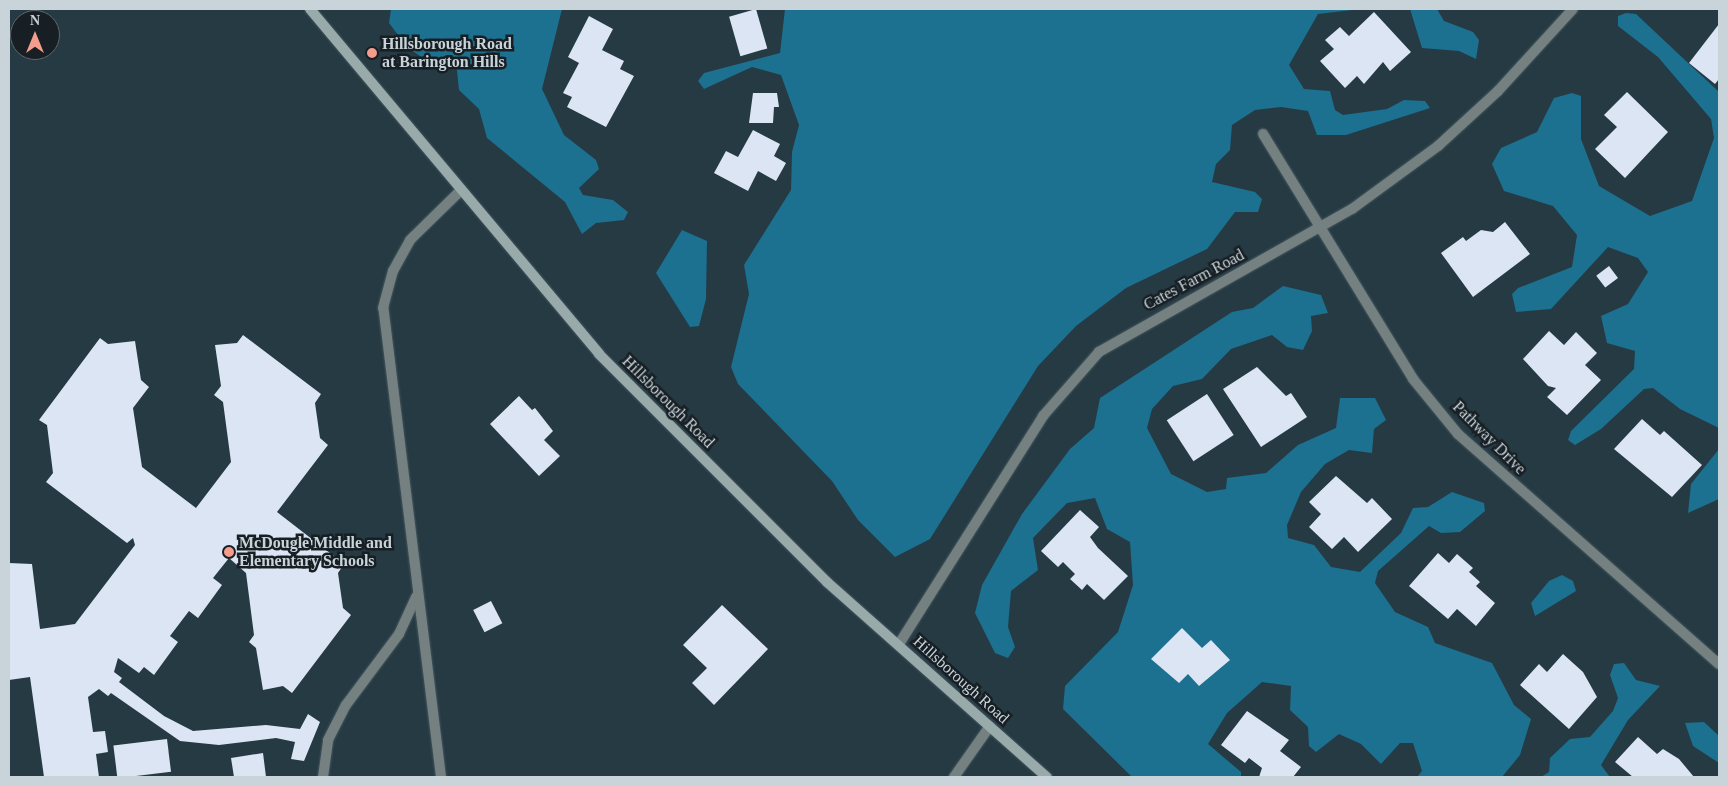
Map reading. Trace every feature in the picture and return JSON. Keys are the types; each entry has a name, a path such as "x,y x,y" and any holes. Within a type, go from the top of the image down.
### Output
{"main road":[{"name":"Hillsborough Road","path":"310,9 599,354 827,582 1047,777"}],"street":[{"name":"Cates Farm Road","path":"898,644 1042,416 1078,373 1125,334 1319,228 1438,146 1498,91 1573,9"},
{"name":"Pathway Drive","path":"1263,134 1413,379 1458,434 1719,664"},
{"path":"441,777 416,597 383,308 393,271 410,240 461,190"},
{"path":"323,777 328,740 346,705 399,634 416,597"},
{"path":"954,777 990,726"}],"shaded area":[{"path":"391,9 562,9 542,89 564,135 596,160 599,169 579,188 583,195 613,200 628,212 624,220 596,223 582,234 565,202 487,138 479,109 459,90 456,61 430,63 407,47 389,23"},
{"path":"785,9 1361,9 1318,14 1289,65 1304,89 1330,91 1335,110 1343,115 1387,109 1404,100 1425,101 1430,108 1346,135 1317,135 1308,111 1281,107 1255,110 1232,125 1230,150 1216,164 1212,182 1255,192 1262,199 1258,212 1235,212 1207,249 1126,288 1076,326 1038,366 930,539 895,557 858,520 832,481 738,384 731,367 749,294 744,265 791,190 792,152 799,125 781,75 752,67 704,89 698,81 704,73 780,53"},
{"path":"1410,9 1437,9 1444,21 1473,32 1479,40 1476,59 1459,51 1422,48"},
{"path":"1626,13 1636,14 1719,92 1719,428 1680,409 1653,388 1644,389 1601,429 1575,445 1568,440 1571,431 1634,369 1635,351 1607,343 1601,316 1628,304 1648,272 1638,258 1608,247 1551,309 1516,312 1512,294 1518,288 1572,267 1577,235 1553,206 1504,191 1492,164 1501,148 1537,132 1554,98 1572,93 1581,96 1581,139 1599,186 1650,216 1692,201 1714,138 1711,119 1658,57 1618,26 1618,16"},
{"path":"682,230 707,241 706,299 699,326 690,327 656,273"},
{"path":"1283,286 1321,295 1328,313 1311,316 1312,331 1303,350 1287,347 1272,335 1231,349 1202,379 1173,386 1152,409 1147,428 1171,474 1207,492 1226,489 1227,478 1266,473 1298,445 1336,428 1340,398 1375,398 1386,420 1374,429 1372,453 1349,450 1325,464 1301,492 1287,525 1288,538 1314,545 1331,567 1360,572 1401,533 1413,508 1428,507 1452,492 1484,503 1485,511 1460,532 1441,533 1429,526 1378,571 1375,583 1395,612 1428,627 1435,643 1492,663 1514,705 1531,719 1520,755 1502,777 1417,777 1422,771 1413,743 1400,743 1381,764 1361,744 1339,734 1316,752 1309,746 1308,727 1290,710 1291,686 1262,682 1227,713 1208,744 1241,772 1241,777 1132,777 1063,709 1065,686 1118,632 1133,585 1130,542 1107,529 1095,498 1067,503 1033,538 1038,570 1011,591 1008,627 1015,647 1008,658 995,653 975,613 982,585 1022,514 1070,449 1094,428 1100,398 1232,312 1253,308"},
{"path":"1719,449 1719,499 1688,513 1691,484"},
{"path":"1562,575 1573,581 1576,591 1535,616 1531,603 1549,581"},
{"path":"1624,663 1636,680 1660,686 1628,720 1601,765 1610,777 1541,777 1549,772 1550,758 1570,739 1590,737 1613,711 1618,698 1610,675 1614,664"},
{"path":"1704,722 1719,736 1719,763 1693,746 1685,723"}],"building":[{"path":"756,9 767,48 740,56 729,17"},
{"path":"1374,12 1411,52 1390,71 1383,62 1364,84 1357,76 1345,88 1320,61 1334,49 1325,40 1340,27 1349,36"},
{"path":"589,16 613,29 602,50 624,61 620,69 634,76 606,127 567,107 572,97 563,93 579,63 568,57"},
{"path":"1719,24 1719,79 1715,84 1689,63"},
{"path":"1627,92 1668,132 1625,178 1595,149 1617,127 1604,115"},
{"path":"753,93 777,93 779,107 774,107 773,123 749,123"},
{"path":"753,130 780,144 774,156 786,163 776,181 758,171 748,191 714,173 726,151 738,157"},
{"path":"1505,222 1530,254 1473,297 1441,253 1463,237 1466,241 1481,230 1493,232"},
{"path":"1609,266 1618,278 1605,288 1596,276"},
{"path":"1549,331 1564,345 1576,332 1597,353 1585,365 1601,380 1567,415 1547,397 1556,388 1548,386 1523,359"},
{"name":"McDougle Middle and Elementary Schools","path":"243,335 321,394 315,403 320,438 328,445 277,512 344,564 338,573 343,608 351,615 292,693 283,686 263,690 256,648 249,642 254,635 246,573 229,558 213,578 222,585 198,618 189,611 170,636 178,642 154,675 144,667 139,673 118,658 114,672 122,678 119,682 164,716 193,731 266,725 300,729 308,714 320,722 304,761 291,759 295,742 276,738 219,745 180,741 111,693 108,696 99,689 88,697 93,732 105,731 108,752 96,754 99,777 44,777 30,677 9,680 9,563 32,564 40,629 75,624 135,545 133,538 127,543 46,482 53,473 47,425 39,420 100,338 108,344 135,341 141,380 149,387 133,408 142,467 196,508 231,462 223,402 214,395 221,386 215,345 237,343"},
{"path":"1257,367 1286,396 1291,393 1307,417 1261,447 1223,389"},
{"path":"1207,394 1234,435 1193,461 1167,420"},
{"path":"519,396 532,410 535,408 553,431 544,440 560,456 539,476 490,424"},
{"path":"1642,419 1660,435 1664,431 1702,465 1672,497 1614,449"},
{"path":"1336,476 1367,503 1372,498 1392,519 1358,552 1344,537 1332,549 1309,527 1321,514 1309,502"},
{"path":"1080,510 1099,527 1090,537 1098,548 1128,576 1104,600 1087,584 1082,590 1070,579 1075,574 1063,562 1058,567 1041,551"},
{"path":"1438,553 1449,563 1457,554 1473,568 1469,572 1480,582 1476,586 1495,603 1476,626 1457,609 1448,619 1409,586"},
{"path":"491,601 502,623 485,632 473,610"},
{"path":"722,605 768,649 714,705 692,683 707,668 683,645"},
{"path":"1182,628 1202,648 1211,640 1230,660 1199,686 1188,674 1179,683 1151,659"},
{"path":"1563,654 1583,672 1597,697 1569,729 1520,685 1539,664 1547,672"},
{"path":"1247,711 1289,740 1280,751 1301,767 1293,777 1259,777 1262,768 1249,758 1245,763 1221,745"},
{"path":"1638,737 1657,754 1663,749 1679,759 1694,777 1633,777 1615,762"},
{"path":"167,739 171,772 117,777 113,746"},
{"path":"263,753 266,777 234,777 231,758"}],"place":[{"name":"Hillsborough Road at Barington Hills","path":"372,53"},
{"name":"McDougle Middle and Elementary Schools","path":"229,552"}]}
